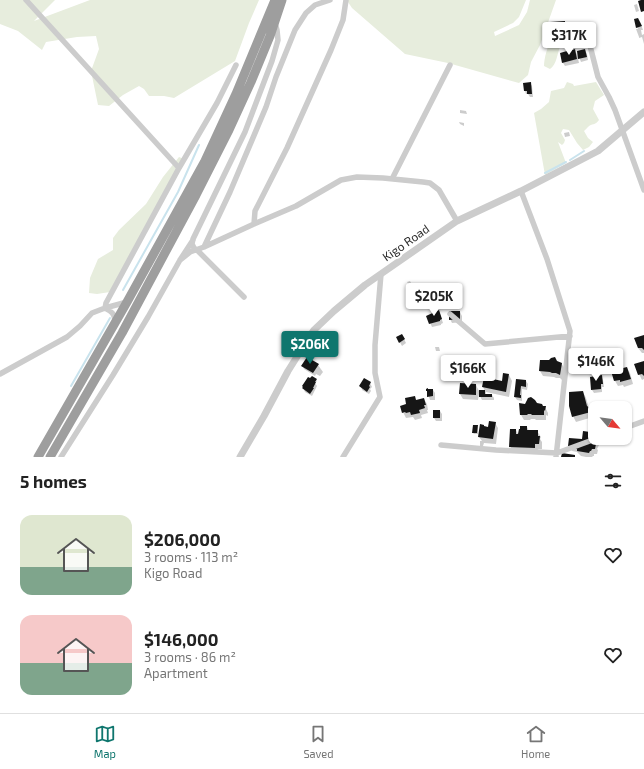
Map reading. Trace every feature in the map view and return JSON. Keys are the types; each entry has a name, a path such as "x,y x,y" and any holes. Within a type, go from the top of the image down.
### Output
{"highway":[{"path":"38,457 116,322 205,161 236,94 274,0"},
{"path":"50,457 122,333 229,130 270,36 282,0"}],"street":[{"path":"26,0 179,168"},
{"path":"204,248 230,192 266,107 276,77 295,30 306,13 315,5 330,0"},
{"path":"254,224 255,211 287,148 344,20 346,0"},
{"path":"61,457 113,375 193,239 245,132 272,61 278,40 274,22"},
{"path":"586,30 598,77 609,98 644,190"},
{"path":"105,308 106,303 179,168 217,103 236,65"},
{"path":"392,179 450,65"},
{"name":"Kigo Road","path":"240,457 288,371 310,336 314,330 334,311 365,285 457,220 598,151 644,112"},
{"path":"180,260 190,252 204,248 296,206 341,180 357,178 392,179 423,182 433,185 439,190 457,220"},
{"path":"521,190 547,259 570,331 557,455"},
{"path":"193,239 192,244 194,248 244,297"},
{"path":"343,457 380,397 375,373 375,345 381,274"},
{"path":"0,374 67,337 92,313 127,302"},
{"path":"105,308 113,313 116,322"},
{"path":"450,314 485,344 570,336"},
{"path":"632,425 644,421"},
{"path":"441,445 557,455 588,442"}],"green space":[{"path":"0,0 55,0 34,21 90,0 259,0 235,61 174,98 149,96 144,89 139,86 123,95 109,106 98,105 91,71 99,49 96,36 77,37 46,42 42,50 18,31 0,24"},
{"path":"348,0 526,0 519,17 513,23 494,32 495,36 519,25 527,12 530,0 556,0 540,45 531,62 528,75 519,83 448,63 405,54 352,8"},
{"path":"565,34 567,39 560,47 554,64 550,69 544,66 546,52 549,45 553,39"},
{"path":"567,82 573,84 574,86 596,82 604,95 595,101 593,109 599,120 584,131 588,138 593,142 589,147 583,150 569,130 563,129 561,133 565,140 564,143 562,145 558,142 566,163 545,175 534,113 549,102 551,91 564,88"},
{"path":"179,157 184,159 110,292 97,294 89,293 90,278 98,259 113,250 113,238 119,230 146,204 163,177"}],"building":[{"path":"644,0 644,11 641,12 638,1"},
{"path":"638,18 642,26 636,28 634,19"},
{"path":"565,21 565,31 555,34 555,36 550,36 550,22"},
{"path":"571,48 572,50 575,49 577,59 562,63 560,53"},
{"path":"585,49 587,57 578,59 577,51"},
{"path":"531,82 532,94 527,94 527,91 524,91 523,83"},
{"path":"426,285 427,287 430,285 435,294 420,303 414,294 423,289 422,287"},
{"path":"451,296 460,296 460,304 450,303"},
{"path":"439,310 442,319 429,324 426,316"},
{"path":"449,311 460,311 460,319 449,320"},
{"path":"402,334 405,339 399,343 396,337"},
{"path":"644,335 644,350 642,348 638,348 634,338"},
{"path":"321,339 333,351 331,353 319,341"},
{"path":"601,348 603,358 601,361 597,361 598,363 594,364 594,367 589,368 589,366 582,367 581,365 574,365 573,358 578,356 577,354 589,352 591,349"},
{"path":"307,357 319,364 313,373 301,366"},
{"path":"555,357 557,361 562,363 560,375 556,373 539,371 540,360 549,360"},
{"path":"644,361 644,376 642,374 638,375 634,364"},
{"path":"627,367 631,379 620,382 620,380 614,381 611,371"},
{"path":"503,373 509,374 506,392 482,387 484,377 502,381"},
{"path":"602,375 603,384 601,384 601,389 591,390 590,377"},
{"path":"312,376 317,379 310,394 302,388 302,386 308,377 310,378"},
{"path":"364,378 371,382 367,392 359,386"},
{"path":"516,379 526,380 526,387 521,386 521,398 514,397"},
{"path":"460,383 476,384 476,395 459,394"},
{"path":"426,389 433,389 433,396 427,397"},
{"path":"479,390 485,390 485,394 492,394 492,397 479,397"},
{"path":"583,391 588,407 588,413 572,417 569,406 569,392"},
{"path":"415,396 416,400 424,398 426,405 424,405 425,408 419,410 420,413 411,415 410,412 402,413 400,406 406,404 405,398"},
{"path":"531,397 537,403 546,406 544,415 520,415 519,403 525,404 528,398"},
{"path":"433,410 440,410 440,418 433,418"},
{"path":"489,421 496,422 493,439 478,437 480,424 488,427"},
{"path":"473,425 478,425 477,433 472,433"},
{"path":"520,426 527,426 527,430 538,430 538,436 540,436 539,444 535,444 535,448 509,447 510,429 516,429 516,434 518,434"},
{"path":"583,431 588,432 588,445 596,445 595,449 592,449 589,453 577,451 577,449 568,446 569,438 582,439"},
{"path":"562,453 575,455 575,457 561,457"}],"waterway":[{"path":"123,290 178,192 199,145"},
{"path":"570,160 584,151"},
{"path":"545,173 566,162"},
{"path":"71,386 110,318"}]}
